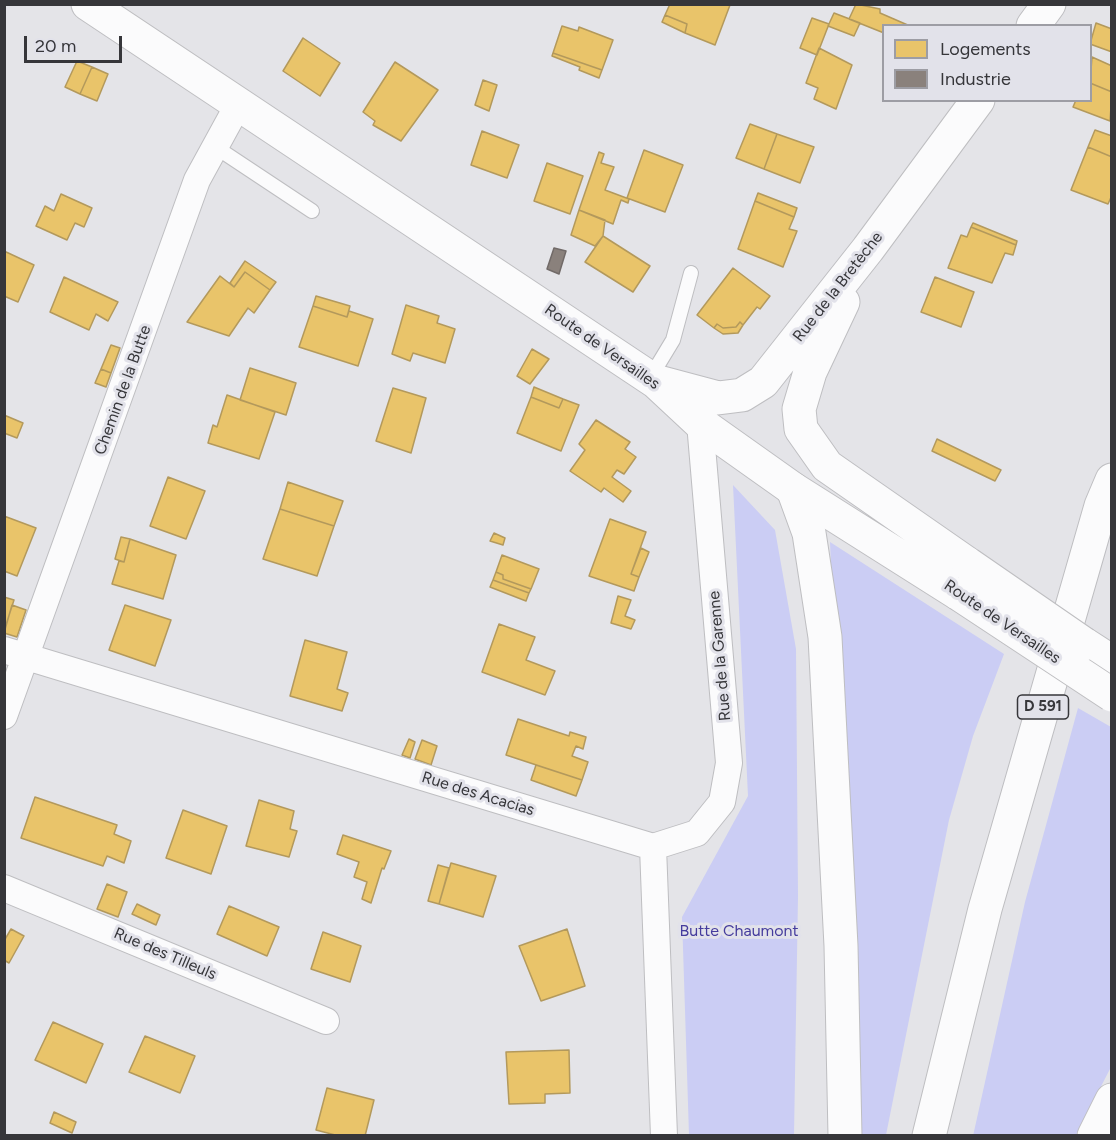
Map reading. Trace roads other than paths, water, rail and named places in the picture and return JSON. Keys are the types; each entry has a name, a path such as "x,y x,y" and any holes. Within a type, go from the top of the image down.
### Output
{"main road":[{"name":"Route de Versailles","path":"88,4 653,380 700,423 793,489 1084,644 1112,662"},
{"path":"1034,24 1049,4"},
{"name":"Rue de la Bretèche","path":"653,380 718,398 742,395 763,382 868,249 977,102"},
{"path":"868,249 810,372 799,409 801,429 827,466 963,579"},
{"name":"D 591","path":"929,1136 985,909 1101,506 1112,480"},
{"path":"793,489 809,532 825,637 841,946 845,1136"},
{"name":"Route de Versailles","path":"963,579 1112,695"},
{"name":"D 591","path":"947,1136 985,909"},
{"path":"1094,1136 1112,1100"}],"street":[{"name":"Chemin de la Butte","path":"4,716 16,654 197,180 238,105"},
{"name":"Rue de la Garenne","path":"654,848 697,833 722,802 729,763 700,423"},
{"name":"Rue des Acacias","path":"16,654 654,848"},
{"path":"654,848 664,1136"},
{"name":"Rue des Tilleuls","path":"4,888 326,1021"}],"lane":[{"path":"214,146 312,211"},
{"path":"653,380 674,340 691,273"}],"park label":[{"name":"Butte Chaumont","path":"739,931"}]}
